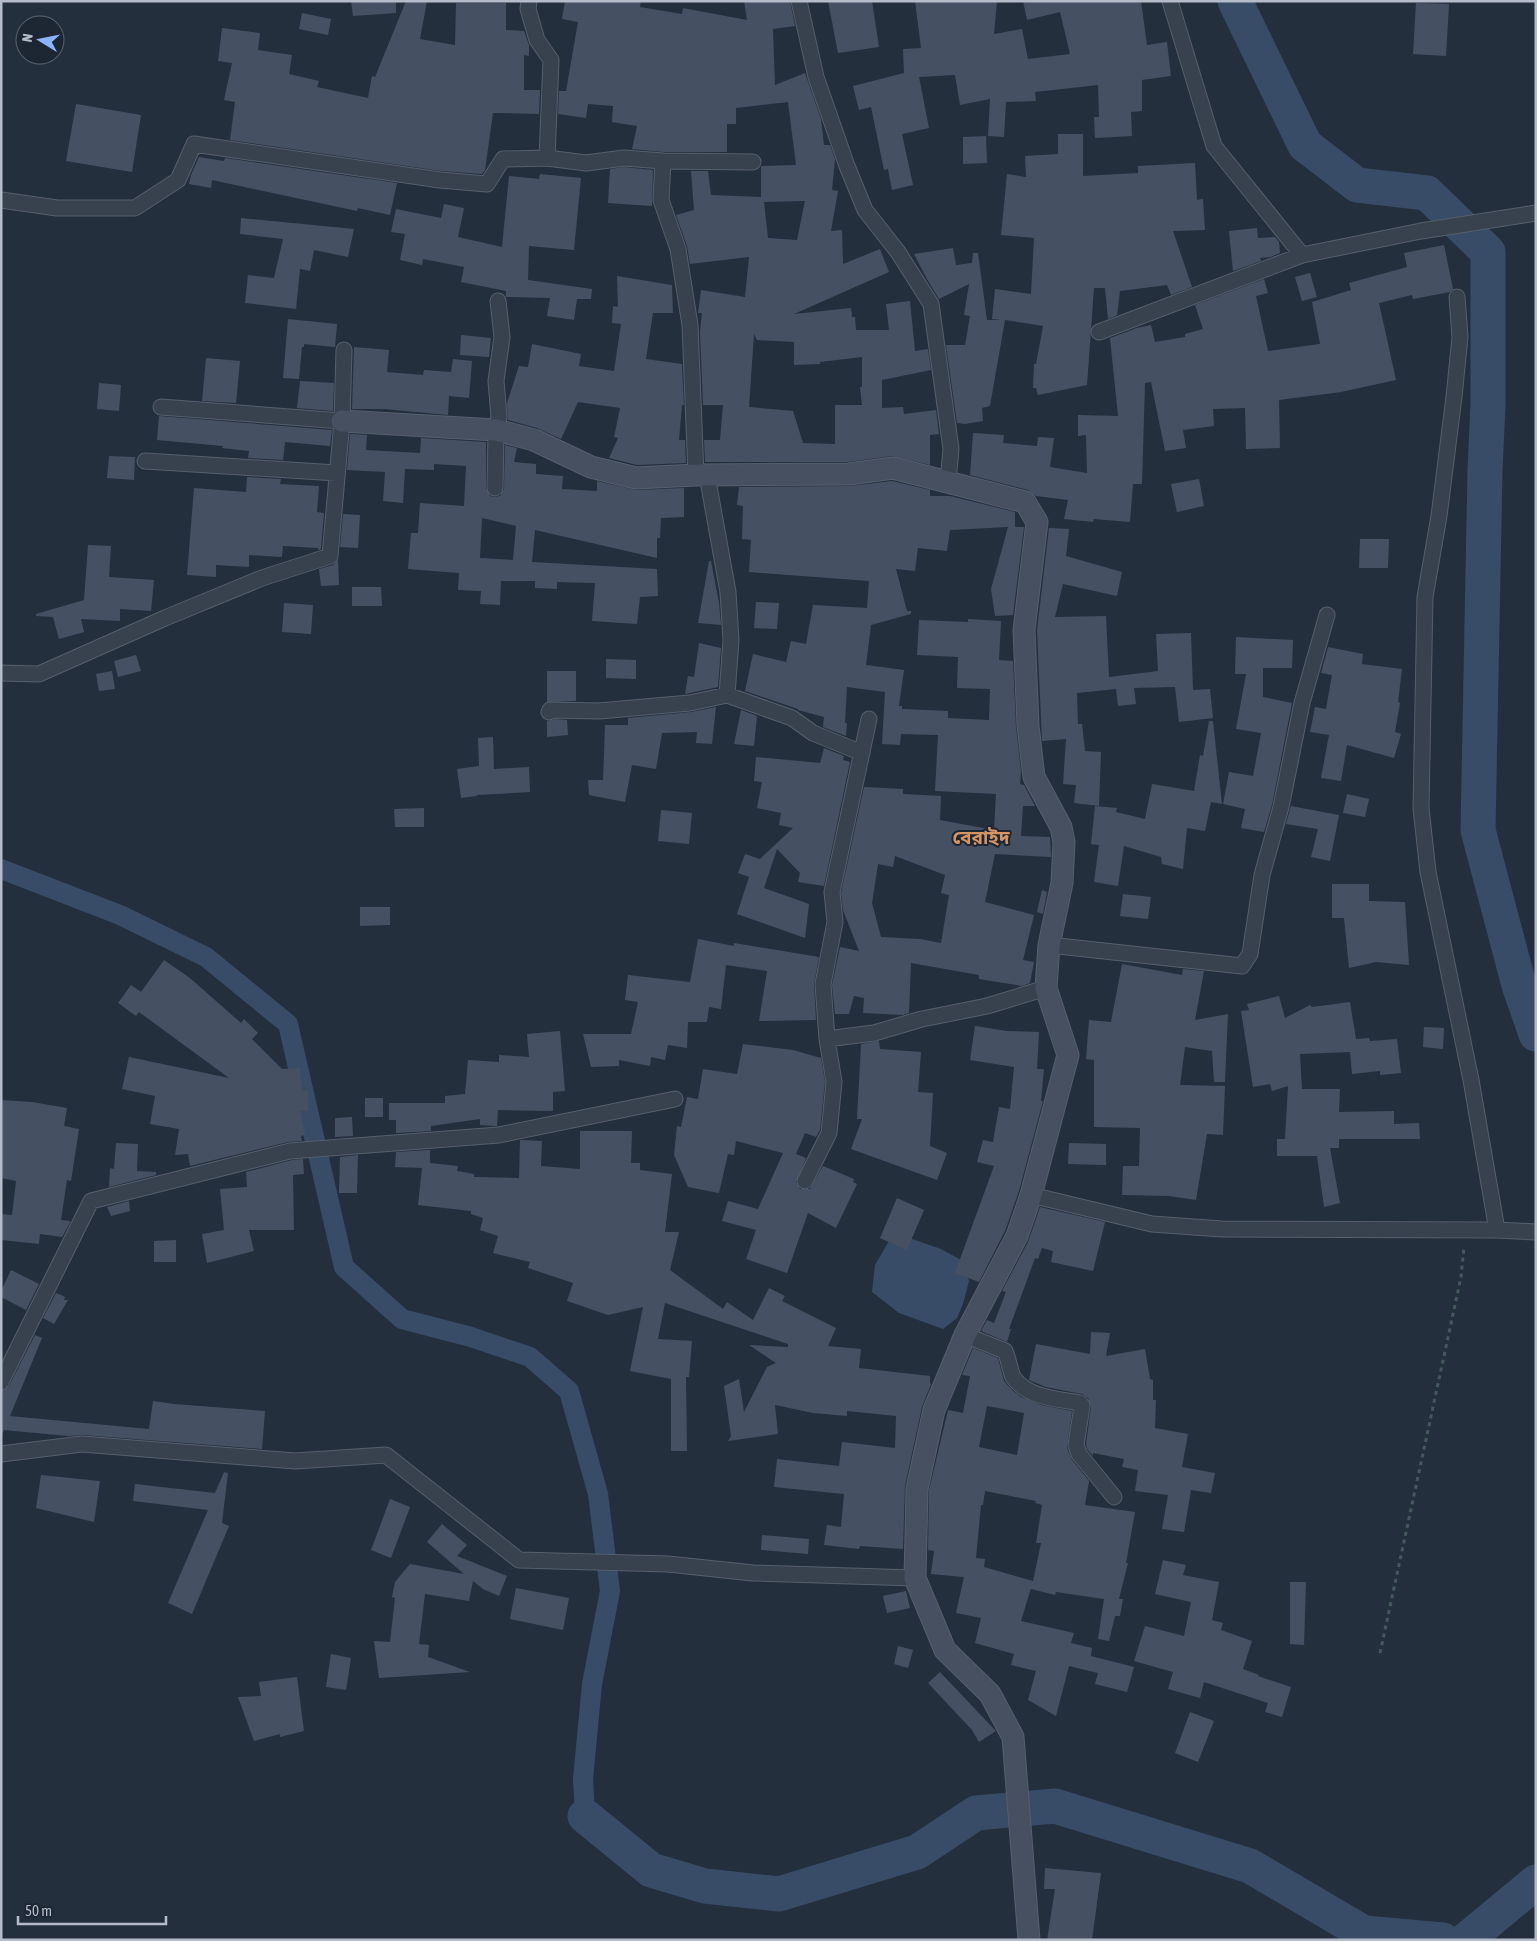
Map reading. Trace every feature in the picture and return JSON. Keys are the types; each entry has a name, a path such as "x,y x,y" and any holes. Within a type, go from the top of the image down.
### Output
{"street":[{"path":"529,1 528,9 537,40 551,60 547,158"},
{"path":"799,1 816,77 847,166 865,210 898,252 931,304 951,449 948,481"},
{"path":"1170,1 1214,146 1302,255"},
{"path":"1,200 57,208 135,208 178,180 194,144 440,180 488,184 503,159 547,158 586,163 624,158 662,161 753,162"},
{"path":"662,161 661,200 678,249 690,325 702,475 728,592 731,640 727,695"},
{"path":"1099,332 1302,255 1421,231 1536,214"},
{"path":"1457,297 1460,337 1454,397 1439,516 1425,598 1421,808 1428,872 1471,1080 1497,1230"},
{"path":"495,488 496,430 499,417 496,381 502,337 498,301"},
{"path":"1,673 39,674 165,618 262,578 330,556 342,421 344,350"},
{"path":"161,407 342,421 496,430 534,440 591,467 636,478 702,475 849,474 892,468 1025,502 1037,522 1024,630 1028,726 1034,776 1061,827 1064,842 1062,883 1049,945 1046,988 1068,1055 1031,1195 1016,1236 965,1335 934,1410 917,1489 915,1578 945,1650 990,1694 1012,1738 1025,1879 1028,1940"},
{"path":"144,461 337,473"},
{"path":"1049,945 1242,966 1250,954 1262,875 1281,807 1302,703 1327,615"},
{"path":"549,712 550,710 599,711 690,703 727,695 792,718 813,733 862,753"},
{"path":"805,1181 829,1132 834,1082 827,1039 824,984 835,922 832,892 869,719"},
{"path":"827,1039 874,1033 922,1019 987,1006 1046,988"},
{"path":"1,1382 91,1201 290,1151 499,1136 675,1099"},
{"path":"1031,1195 1160,1224 1222,1229 1497,1230 1536,1232"},
{"path":"965,1335 1005,1351 1010,1362 1012,1376 1025,1388 1043,1396 1080,1403 1082,1406 1076,1445 1079,1454 1114,1497"},
{"path":"1,1454 82,1444 295,1460 386,1455 519,1560 668,1564 753,1573 915,1578"}],"path":[{"path":"1380,1654 1461,1277 1465,1231"}],"water":[{"path":"909,1238 941,1249 963,1261 969,1281 963,1304 957,1318 943,1329 899,1313 872,1292 875,1265 889,1241"}],"building":[{"path":"351,1 396,1 396,13 353,16"},
{"path":"406,1 427,1 420,39 455,45 456,3 506,3 506,30 524,31 529,45 529,56 524,55 524,90 540,90 539,114 493,113 485,170 482,174 441,171 230,140 235,102 224,100 232,63 218,61 222,28 260,33 258,50 292,55 289,74 319,81 317,87 368,98 372,76 375,77"},
{"path":"565,1 641,1 640,7 682,14 683,8 747,20 744,1 790,1 795,26 773,29 775,85 805,73 821,119 824,145 830,145 835,159 832,190 838,191 831,231 842,230 843,264 880,249 889,272 794,314 851,308 852,317 855,317 856,330 889,330 886,304 910,301 915,351 928,349 931,370 882,380 882,408 903,407 904,414 936,410 939,434 930,435 930,465 892,456 848,462 705,462 704,440 720,440 723,405 703,405 700,332 702,313 698,313 701,290 745,297 749,257 690,264 687,246 676,215 694,210 691,171 708,171 711,195 761,197 761,166 796,165 788,102 736,108 736,124 727,124 727,152 663,152 632,149 637,126 612,122 613,106 588,104 586,118 558,114 559,91 566,91 578,22 562,19","holes":["805,201 797,240 768,238 764,202","754,334 757,340 794,342 794,365 820,364 820,362 862,357 862,387 860,387 862,405 835,405 835,444 803,443 793,411 749,407"]},
{"path":"828,1 872,1 879,47 838,53"},
{"path":"915,1 997,1 994,34 1022,29 1028,59 1070,54 1060,12 1027,20 1023,1 1141,1 1147,45 1167,42 1171,76 1142,80 1142,111 1131,112 1132,136 1095,138 1094,117 1099,117 1098,85 1035,92 1036,101 1006,102 1004,137 988,136 990,99 960,105 955,75 919,77 929,128 902,134 913,185 892,190 888,169 884,170 871,107 859,110 853,86 904,73 903,49 921,48"},
{"path":"1416,3 1449,4 1446,56 1413,54"},
{"path":"302,13 331,19 328,35 299,29"},
{"path":"76,104 141,115 132,172 66,161"},
{"path":"1058,134 1083,134 1083,176 1138,173 1138,166 1195,163 1197,200 1203,199 1205,230 1173,231 1192,287 1171,295 1167,285 1120,291 1117,315 1108,319 1105,288 1094,288 1087,385 1038,395 1036,388 1033,388 1034,364 1036,364 1043,326 1005,320 990,406 982,408 983,421 965,424 957,423 946,345 965,345 970,316 964,315 969,284 939,299 914,254 953,248 956,265 972,263 973,253 978,253 987,320 1002,320 992,319 995,289 1031,294 1034,238 1001,235 1007,174 1026,177 1025,156 1058,154"},
{"path":"986,136 987,163 963,164 963,137"},
{"path":"199,157 224,161 225,158 397,183 390,215 358,208 357,211 212,180 211,188 189,184"},
{"path":"624,167 653,170 652,206 608,203 610,169"},
{"path":"540,174 581,178 574,250 529,246 528,280 592,289 591,299 577,299 574,320 547,316 550,298 506,297 506,291 461,282 464,267 423,259 422,265 400,260 405,234 391,232 396,209 441,218 444,204 464,208 458,237 502,247 509,176 539,179"},
{"path":"241,218 354,229 348,257 314,250 310,271 300,269 296,309 245,303 248,275 274,278 283,239 240,234"},
{"path":"1257,228 1258,238 1275,237 1279,242 1280,253 1260,258 1261,261 1233,271 1229,231"},
{"path":"1444,245 1453,289 1450,292 1413,299 1412,295 1379,303 1396,380 1341,392 1279,400 1280,448 1246,449 1245,408 1213,409 1214,426 1183,430 1186,448 1165,451 1151,382 1145,383 1142,484 1133,484 1130,522 1094,519 1093,522 1064,519 1068,500 1036,496 1028,490 970,475 973,433 1004,435 1003,443 1037,446 1038,437 1054,438 1050,467 1087,473 1086,435 1078,436 1078,415 1118,416 1110,338 1151,325 1155,342 1185,337 1185,334 1203,329 1195,305 1264,279 1268,293 1256,296 1268,351 1320,344 1312,302 1351,290 1349,283 1407,267 1404,253"},
{"path":"1310,273 1317,297 1302,301 1295,277"},
{"path":"617,276 672,285 673,313 653,313 646,359 682,364 684,405 682,405 679,440 685,440 686,463 637,465 609,458 618,438 614,437 620,408 578,402 561,439 537,428 508,420 507,403 519,366 528,367 532,344 581,354 579,366 614,371 621,324 612,323 613,306 618,307"},
{"path":"288,319 337,324 335,347 304,344 304,347 302,347 299,379 283,378"},
{"path":"461,335 491,338 489,357 460,355"},
{"path":"354,347 389,350 387,372 423,375 424,370 451,372 453,359 472,361 469,398 449,396 448,415 384,409 352,409"},
{"path":"206,358 240,361 236,403 202,401"},
{"path":"300,381 334,383 333,411 297,408"},
{"path":"99,383 121,385 119,411 97,409"},
{"path":"159,416 332,430 330,446 285,442 283,460 248,458 249,451 222,448 223,446 157,440"},
{"path":"350,434 367,435 366,450 420,453 421,438 486,442 486,488 490,496 500,496 504,489 505,445 517,448 514,462 536,464 536,474 563,476 562,489 597,491 597,481 636,490 684,488 684,517 661,518 660,538 657,538 657,558 535,530 532,562 657,569 658,596 640,597 637,624 592,621 595,583 557,582 557,589 535,588 535,581 501,581 500,605 480,604 481,591 458,590 459,573 408,569 411,533 418,533 420,503 464,506 466,466 434,464 434,470 405,469 403,503 383,501 385,472 347,470","holes":["482,518 516,526 513,560 480,558"]},
{"path":"109,456 135,457 134,480 107,478"},
{"path":"247,477 281,479 280,484 319,486 317,512 324,513 321,549 283,546 282,557 249,555 249,567 216,565 216,577 187,575 194,488 246,492"},
{"path":"1199,479 1204,506 1177,512 1171,484"},
{"path":"892,481 930,490 930,496 950,496 1015,512 1015,527 1024,527 1013,615 995,616 991,589 1008,527 950,530 947,551 918,548 915,571 896,569 907,611 911,611 911,614 871,625 866,665 904,670 899,706 902,706 902,709 948,711 948,718 989,720 990,689 957,688 958,657 917,655 919,620 968,622 968,619 1001,621 999,660 1013,661 1016,727 1021,771 1020,784 1024,785 1035,806 1023,806 1021,836 1050,837 1051,857 995,854 985,902 1034,915 1023,960 1034,962 1030,983 1022,986 979,979 979,975 911,963 909,1013 903,1015 863,1013 864,998 854,996 849,1014 835,1014 832,985 840,947 859,951 843,910 841,893 864,787 903,789 903,794 941,796 940,820 994,830 996,794 935,791 938,735 901,734 900,745 882,744 885,692 847,687 846,736 823,727 824,717 745,691 753,654 786,662 791,641 806,644 813,605 867,608 869,581 749,572 751,540 742,539 743,506 737,505 739,487 849,486","holes":["895,856 945,875 941,893 949,895 941,943 920,939 881,937 872,903 878,864 893,867"]},
{"path":"343,514 360,515 358,548 340,547"},
{"path":"1049,528 1069,529 1066,556 1122,572 1117,596 1063,584 1055,617 1106,616 1109,677 1158,671 1156,634 1191,633 1193,690 1210,689 1213,718 1179,722 1175,687 1134,688 1136,704 1118,706 1116,689 1077,693 1078,724 1082,724 1085,751 1101,752 1099,806 1074,803 1076,785 1063,784 1066,739 1042,741 1037,630"},
{"path":"1360,539 1389,539 1388,568 1359,568"},
{"path":"88,545 111,546 109,577 154,580 151,611 120,609 120,621 81,619 84,632 59,639 53,617 36,616 36,614 84,600"},
{"path":"338,560 339,585 321,586 319,569 333,565"},
{"path":"709,561 711,561 719,603 721,625 698,623"},
{"path":"352,587 381,587 382,606 352,606"},
{"path":"756,602 779,603 777,629 754,628"},
{"path":"284,603 313,605 311,634 282,632"},
{"path":"1236,637 1293,640 1292,668 1263,668 1263,697 1292,703 1272,805 1264,832 1241,828 1245,809 1223,804 1229,772 1253,776 1261,733 1236,729 1246,674 1235,674"},
{"path":"699,643 721,648 718,687 685,694 688,676 694,677"},
{"path":"1328,647 1363,654 1362,664 1402,669 1398,702 1400,703 1395,732 1401,734 1394,758 1347,745 1341,781 1321,778 1329,735 1310,732 1315,707 1326,709 1332,675 1321,673"},
{"path":"136,655 141,671 118,677 114,661"},
{"path":"606,659 636,660 636,679 606,678"},
{"path":"112,671 115,689 99,691 96,674"},
{"path":"547,671 576,671 576,701 547,702"},
{"path":"716,707 712,744 696,743 697,732 662,733 656,769 632,765 625,802 589,795 588,780 603,780 605,725 628,725 628,718 691,712"},
{"path":"741,710 757,716 754,746 734,744"},
{"path":"555,719 567,720 568,735 547,737 547,721"},
{"path":"1209,721 1213,721 1222,804 1211,802 1205,831 1187,828 1183,869 1162,864 1161,857 1124,846 1118,886 1094,882 1099,845 1091,844 1095,806 1117,808 1116,812 1145,819 1152,784 1194,791 1200,755 1203,756"},
{"path":"493,737 494,769 529,767 530,792 477,795 461,798 457,769 479,766 478,738"},
{"path":"824,748 844,756 843,760 850,762 824,886 798,882 800,873 777,849 764,888 809,904 805,938 737,914 749,877 738,873 745,854 760,859 793,828 779,825 781,813 757,808 762,782 754,781 756,757 820,763"},
{"path":"1347,794 1369,799 1365,817 1343,813"},
{"path":"1291,806 1339,815 1330,861 1311,857 1318,829 1286,824"},
{"path":"424,808 424,827 395,827 394,809"},
{"path":"661,810 692,813 689,844 658,841"},
{"path":"1332,884 1369,884 1369,901 1405,902 1409,965 1376,962 1349,968 1344,918 1332,918"},
{"path":"1042,890 1047,892 1043,914 1037,912"},
{"path":"1123,894 1151,897 1148,919 1120,916"},
{"path":"360,907 390,907 390,925 360,926"},
{"path":"698,939 734,946 734,943 819,957 814,984 816,1020 759,1021 767,971 726,965 721,1009 709,1007 707,1022 688,1022 687,1048 668,1045 665,1060 651,1057 650,1066 619,1060 619,1066 591,1067 583,1034 631,1034 638,1002 625,1000 628,975 690,982"},
{"path":"164,960 190,978 241,1023 244,1019 258,1033 252,1039 282,1069 300,1068 302,1091 308,1091 308,1111 300,1111 305,1135 301,1136 302,1141 288,1142 190,1166 188,1154 175,1155 179,1129 150,1124 155,1096 122,1089 129,1057 229,1078 139,1012 136,1016 118,1003 131,985 141,992"},
{"path":"1122,964 1182,975 1183,969 1204,971 1195,1020 1228,1014 1225,1082 1214,1082 1212,1051 1185,1047 1180,1085 1225,1086 1223,1135 1207,1134 1196,1200 1169,1196 1122,1195 1123,1166 1139,1166 1140,1128 1094,1127 1094,1060 1086,1059 1089,1020 1111,1022"},
{"path":"1279,996 1285,1018 1310,1005 1312,1007 1350,1002 1356,1039 1369,1038 1370,1041 1397,1039 1401,1073 1380,1075 1380,1071 1352,1074 1350,1052 1300,1054 1302,1089 1340,1089 1339,1112 1394,1111 1394,1124 1419,1123 1420,1139 1339,1139 1339,1148 1330,1148 1340,1203 1324,1207 1317,1156 1277,1156 1277,1139 1285,1139 1288,1086 1272,1091 1270,1084 1253,1087 1241,1011 1249,1010 1247,1004"},
{"path":"975,1026 1007,1031 1039,1032 1037,1069 1044,1069 1041,1101 1043,1101 1019,1191 1005,1231 979,1282 955,1273 994,1166 977,1162 983,1140 993,1142 999,1107 1010,1109 1014,1067 970,1060"},
{"path":"1424,1027 1444,1028 1443,1049 1423,1047"},
{"path":"560,1031 565,1091 553,1092 553,1111 498,1110 497,1126 480,1125 480,1119 431,1126 431,1131 396,1133 396,1120 389,1120 389,1103 445,1103 445,1096 465,1094 468,1060 499,1062 499,1055 529,1057 527,1034"},
{"path":"879,1041 880,1049 921,1052 918,1092 933,1093 930,1146 947,1153 937,1180 851,1149 862,1119 857,1119 861,1044"},
{"path":"743,1044 793,1050 821,1058 825,1082 820,1130 816,1137 805,1133 796,1154 806,1158 796,1182 800,1189 810,1189 823,1166 854,1179 853,1182 857,1184 836,1228 808,1213 787,1273 746,1259 756,1230 722,1221 728,1201 758,1209 783,1153 736,1141 734,1155 728,1154 719,1193 688,1187 674,1155 677,1126 681,1127 687,1097 698,1099 703,1069 737,1074"},
{"path":"365,1098 383,1098 383,1117 365,1117"},
{"path":"1,1100 32,1102 67,1108 64,1126 79,1129 71,1181 67,1180 61,1220 70,1221 70,1223 62,1237 40,1234 39,1244 1,1240 1,1214 12,1215 16,1181 1,1178"},
{"path":"352,1117 353,1136 335,1137 335,1118"},
{"path":"580,1131 632,1131 631,1163 640,1163 640,1170 672,1174 665,1232 679,1232 670,1270 723,1309 727,1302 753,1320 769,1288 785,1296 782,1301 836,1328 828,1346 861,1349 859,1368 930,1376 931,1384 922,1407 905,1486 903,1549 860,1546 859,1549 824,1545 827,1525 841,1527 844,1494 774,1487 777,1459 839,1466 842,1442 895,1448 896,1416 847,1411 847,1416 813,1413 775,1405 778,1434 728,1441 731,1436 724,1386 739,1379 744,1412 767,1367 776,1363 749,1345 788,1347 788,1344 665,1303 658,1339 692,1341 689,1377 686,1377 687,1451 671,1451 671,1379 630,1371 643,1307 608,1315 567,1301 573,1283 528,1268 530,1262 493,1253 498,1236 480,1230 483,1218 471,1214 471,1211 418,1205 422,1168 395,1167 396,1152 430,1150 430,1163 458,1166 457,1171 474,1174 474,1177 519,1178 520,1140 542,1141 541,1166 580,1169"},
{"path":"116,1143 138,1144 137,1171 156,1172 156,1175 109,1187 110,1168 114,1169"},
{"path":"1069,1143 1106,1144 1106,1165 1068,1164"},
{"path":"358,1155 357,1193 339,1193 340,1157"},
{"path":"303,1159 304,1174 293,1175 294,1230 249,1230 254,1251 207,1263 202,1234 224,1230 220,1189 247,1187 246,1172"},
{"path":"897,1198 924,1210 907,1250 880,1238"},
{"path":"129,1201 130,1211 111,1216 107,1207"},
{"path":"1040,1207 1105,1222 1093,1271 1051,1262 1053,1251 1042,1248 1038,1259 1035,1258 1009,1329 1011,1329 1007,1342 981,1331 987,1320 994,1323 1006,1292 1002,1291 1028,1242"},
{"path":"176,1240 176,1262 154,1262 154,1241"},
{"path":"11,1270 39,1284 26,1310 1,1297 1,1291"},
{"path":"56,1293 65,1297 64,1300 68,1300 54,1324 43,1318"},
{"path":"1091,1332 1110,1333 1106,1356 1145,1349 1150,1379 1153,1380 1153,1400 1156,1400 1155,1428 1188,1434 1182,1467 1215,1473 1211,1493 1191,1490 1184,1532 1162,1529 1168,1495 1135,1491 1138,1470 1122,1467 1124,1459 1093,1453 1093,1456 1087,1449 1091,1407 1088,1398 1082,1394 1046,1387 1029,1380 1036,1344 1090,1354"},
{"path":"35,1335 42,1338 10,1416 149,1429 153,1401 265,1411 262,1449 4,1430 1,1437 1,1391 9,1386"},
{"path":"973,1348 998,1358 1004,1381 1021,1397 1041,1405 1072,1411 1067,1448 1072,1460 1089,1481 1085,1505 1135,1512 1126,1563 1128,1563 1119,1599 1123,1599 1120,1616 1115,1616 1109,1641 1098,1639 1104,1599 1056,1592 1055,1595 1031,1588 1021,1621 1074,1633 1071,1643 1092,1648 1091,1656 1134,1667 1127,1692 1095,1684 1098,1673 1069,1666 1056,1716 1028,1700 1036,1671 1011,1665 1014,1654 975,1643 981,1618 956,1613 964,1577 931,1574 934,1551 928,1550 929,1490 948,1410 963,1413 970,1376 962,1375","holes":["987,1406 1024,1413 1017,1455 979,1447","985,1491 1036,1501 1035,1503 1042,1505 1036,1543 1041,1543 1033,1581 984,1567 985,1559 976,1558 981,1505 983,1505"]},
{"path":"224,1472 228,1473 222,1523 229,1526 192,1614 168,1603 208,1510 133,1501 135,1484 215,1493"},
{"path":"41,1475 100,1481 94,1522 36,1508"},
{"path":"390,1499 410,1507 391,1558 371,1550"},
{"path":"442,1524 467,1545 457,1556 507,1576 499,1596 483,1589 473,1581 469,1601 425,1594 419,1644 429,1645 428,1657 470,1672 379,1678 374,1641 390,1642 395,1598 392,1597 395,1582 410,1564 464,1574 427,1542"},
{"path":"762,1535 809,1539 808,1554 761,1550"},
{"path":"1163,1560 1186,1565 1183,1575 1219,1582 1212,1620 1223,1623 1221,1630 1252,1641 1243,1669 1291,1687 1282,1717 1265,1712 1268,1703 1204,1682 1200,1698 1168,1689 1173,1672 1134,1661 1145,1626 1184,1636 1191,1602 1155,1594"},
{"path":"1290,1582 1306,1582 1304,1645 1290,1644"},
{"path":"516,1588 569,1598 563,1630 510,1619"},
{"path":"906,1591 910,1608 887,1613 883,1596"},
{"path":"898,1646 913,1650 908,1668 894,1664"},
{"path":"331,1654 351,1658 346,1690 326,1687"},
{"path":"940,1672 996,1731 979,1742 972,1730 928,1683"},
{"path":"297,1677 304,1731 280,1737 280,1734 254,1741 238,1697 261,1696 259,1682"},
{"path":"1190,1712 1214,1721 1198,1762 1175,1753"},
{"path":"1045,1868 1101,1873 1092,1940 1047,1940 1055,1889 1044,1889"}],"waterway":[{"path":"1235,1 1305,145 1357,185 1427,193 1488,252 1488,405 1478,830 1519,985 1536,1034"},
{"path":"1,869 120,915 206,957 288,1024 344,1267 402,1319 471,1337 530,1357 569,1391 598,1494 610,1591 592,1684 583,1779 585,1816"},
{"path":"585,1816 651,1870 705,1886 779,1894 917,1852 976,1813 1055,1806 1250,1866 1364,1933 1443,1940"},
{"path":"1466,1940 1536,1882"}],"district":[{"name":"বেরাইদ","path":"981,837"}]}
